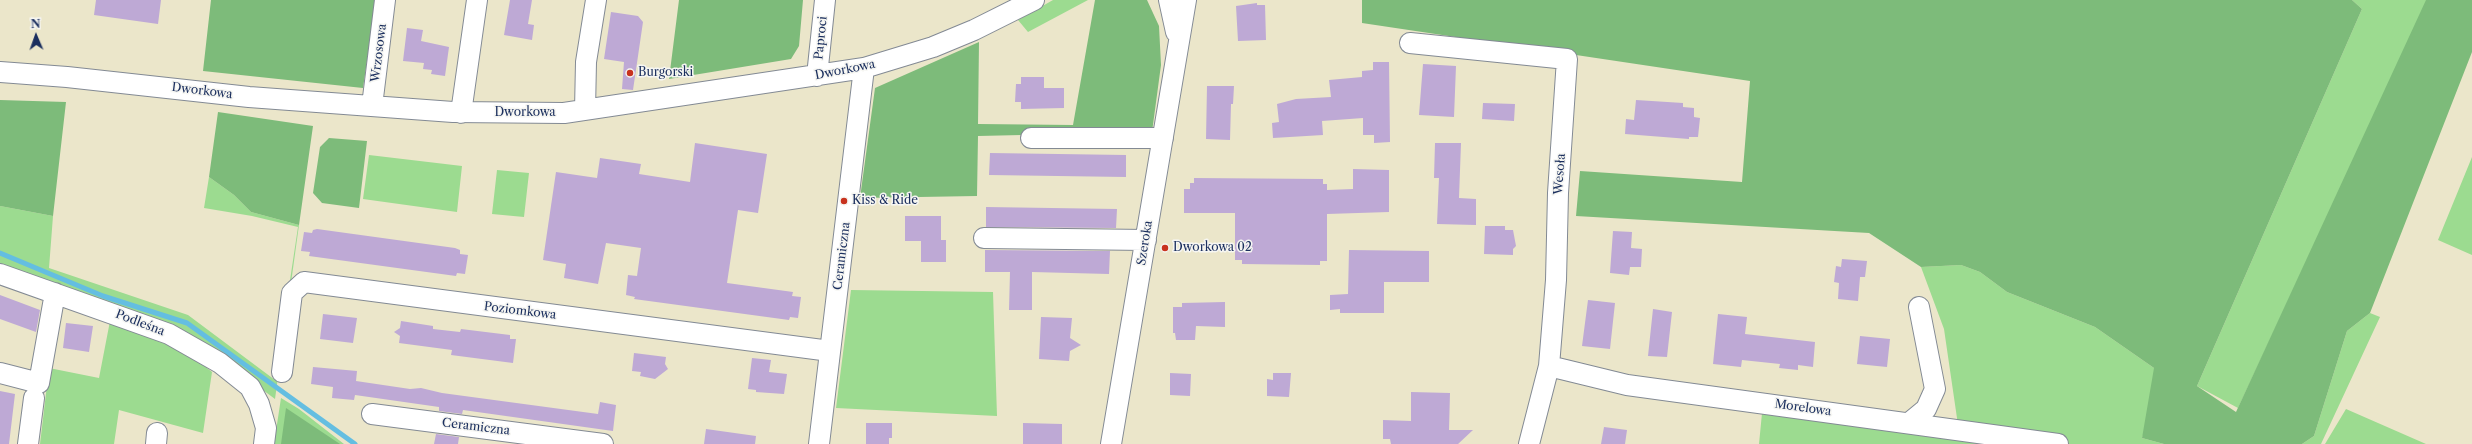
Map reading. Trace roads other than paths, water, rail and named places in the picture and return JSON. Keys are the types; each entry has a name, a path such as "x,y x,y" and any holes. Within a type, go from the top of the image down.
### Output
{"street":[{"name":"Wrzosowa","path":"372,106 385,0"},
{"path":"461,113 477,0"},
{"path":"585,110 586,62 596,0"},
{"name":"Paproci","path":"817,76 825,0"},
{"name":"Dworkowa","path":"0,72 90,79 249,97 461,113 542,114 585,110 864,68 940,44 974,30 1034,0"},
{"name":"Szeroka","path":"1169,0 1179,42"},
{"name":"Szeroka","path":"1111,444 1186,0"},
{"name":"Wesoła","path":"1410,43 1567,59 1558,194 1556,280 1549,366 1529,444"},
{"name":"Ceramiczna","path":"819,444 864,68"},
{"path":"1031,138 1162,138"},
{"path":"984,238 1146,240"},
{"name":"Podleśna","path":"0,274 162,331 192,345 220,363 250,387 259,404 266,428 264,444"},
{"name":"Poziomkowa","path":"282,372 292,293 304,282 830,351"},
{"path":"0,373 39,383 55,293"},
{"path":"1909,423 1926,409 1935,389 1919,307"},
{"name":"Morelowa","path":"1549,366 1627,385 2058,444"},
{"path":"28,444 34,398"},
{"name":"Ceramiczna","path":"372,414 603,444"}],"waterway":[{"path":"0,253 103,296 187,323 355,444"}],"place":[{"name":"Burgorski","path":"630,73"},
{"name":"Kiss & Ride","path":"844,201"},
{"name":"Dworkowa 02","path":"1165,248"}]}
